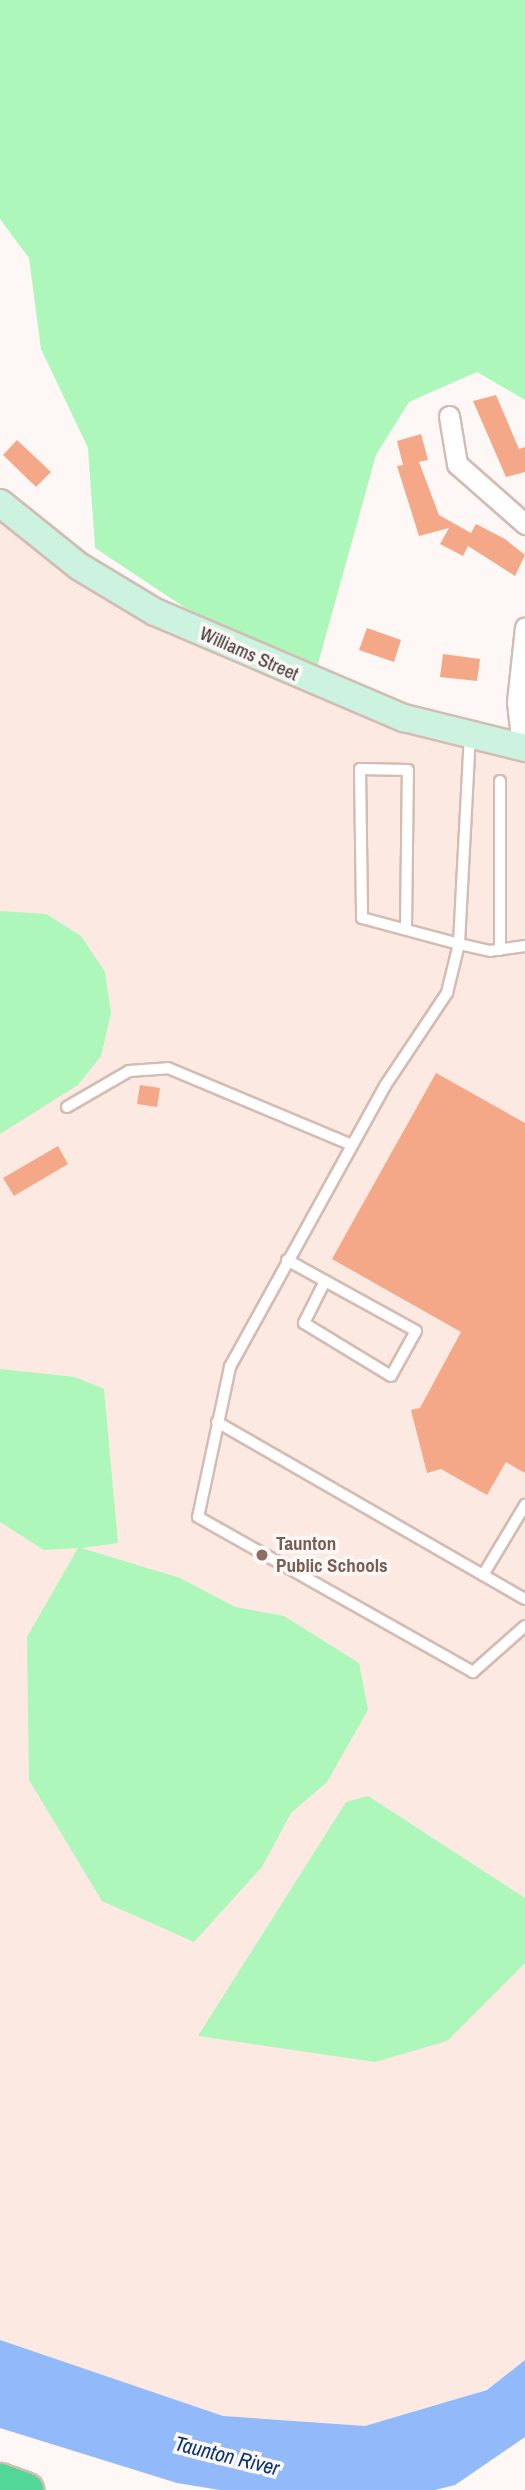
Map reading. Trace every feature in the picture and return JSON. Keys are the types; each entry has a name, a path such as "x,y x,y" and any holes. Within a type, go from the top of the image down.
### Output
{"highway":[{"path":"0,2481 25,2490"}],"street":[{"path":"449,416 457,464 525,524"},
{"name":"Williams Street","path":"0,503 80,567 155,612 346,696 470,737 523,748"},
{"path":"523,748 517,702 525,627"}],"lane":[{"path":"470,737 459,944 447,993 352,1145 230,1367 198,1517 473,1672 525,1626"},
{"path":"406,928 408,770 360,769 362,918 459,944 500,950 525,946"},
{"path":"500,781 500,950"},
{"path":"67,1107 129,1071 168,1068 352,1145"},
{"path":"287,1260 416,1331 391,1376 304,1323 325,1281"},
{"path":"217,1422 525,1599"},
{"path":"483,1575 525,1505"}],"shaded area":[{"name":"Taunton Public Schools","path":"0,521 126,613 233,663 430,740 525,760 525,2374 374,2432 214,2426 0,2350"}],"green space":[{"path":"0,0 525,0 525,400 477,372 409,402 376,455 316,671 184,607 95,548 88,448 41,349 29,258 0,219"},
{"path":"0,911 46,914 81,936 105,972 111,1013 101,1056 78,1085 0,1134"},
{"path":"0,1369 75,1377 104,1389 118,1543 81,1548 180,1578 235,1607 284,1616 359,1663 368,1710 327,1782 291,1813 262,1867 194,1942 102,1901 29,1780 27,1637 78,1548 44,1550 0,1522"},
{"path":"368,1796 525,1898 525,1963 447,2041 375,2062 198,2036 346,1802"}],"water":[{"name":"Taunton River","path":"0,2340 223,2416 365,2426 487,2390 525,2360 525,2437 455,2485 435,2490 220,2490 177,2483 0,2428"}],"building":[{"path":"496,395 519,449 525,447 525,472 506,477 473,401"},
{"path":"421,434 428,460 419,462 439,515 471,533 476,524 505,539 525,555 515,576 468,546 463,556 440,544 449,528 419,536 397,466 403,465 397,441"},
{"path":"17,440 51,472 36,487 3,455"},
{"path":"367,628 401,640 394,662 359,650"},
{"path":"443,654 480,659 477,681 440,677"},
{"path":"436,1073 525,1123 525,1473 506,1462 487,1495 441,1469 427,1473 411,1410 420,1408 461,1332 332,1259"},
{"path":"140,1085 160,1088 157,1107 137,1104"},
{"path":"58,1146 68,1164 14,1196 3,1178"}],"place":[{"name":"Taunton Public Schools","path":"262,1555"}]}
